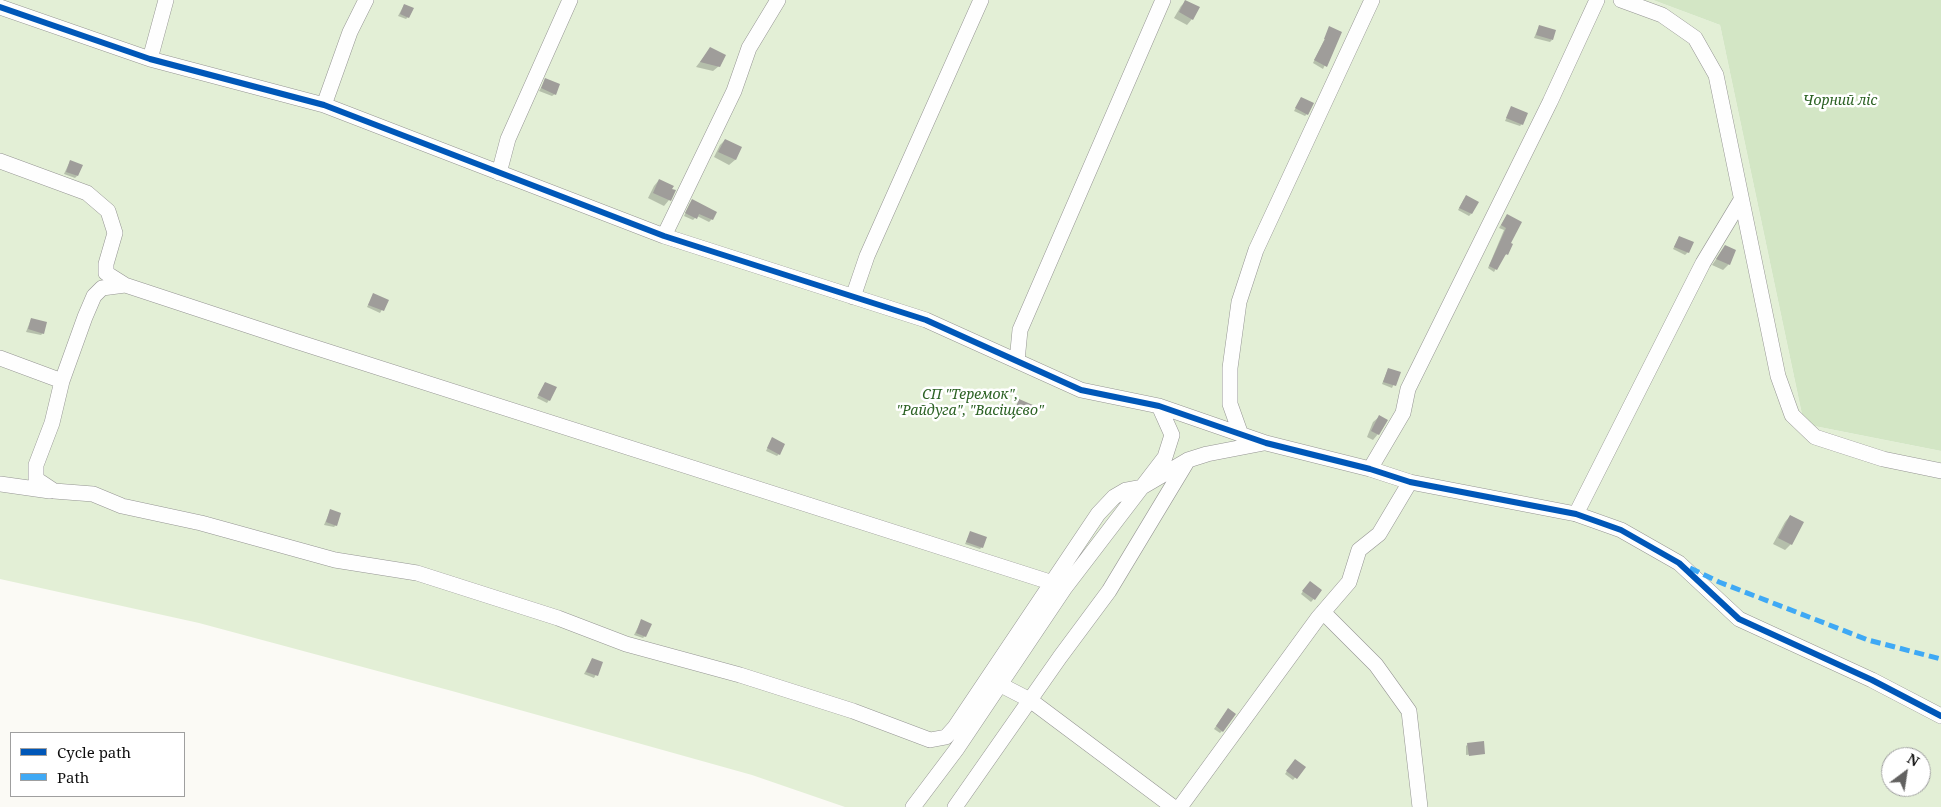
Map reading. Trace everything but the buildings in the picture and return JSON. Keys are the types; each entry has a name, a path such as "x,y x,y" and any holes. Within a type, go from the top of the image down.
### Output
{"street":[{"path":"150,59 166,0"},
{"path":"324,105 350,32 366,0"},
{"path":"499,173 508,139 570,0"},
{"path":"664,236 734,92 750,48 778,0"},
{"path":"853,297 867,256 981,0"},
{"path":"1017,361 1020,330 1163,0"},
{"path":"1241,435 1230,404 1230,368 1239,302 1256,250 1372,0"},
{"path":"1370,469 1403,412 1408,389 1550,102 1597,0"},
{"path":"1621,0 1662,15 1695,38 1716,75 1778,376 1792,415 1815,437 1883,459 1941,471"},
{"path":"0,6 150,59 324,105 664,236 926,320 1081,390 1159,406 1266,443 1370,469 1410,482 1576,514 1621,530 1679,563 1739,618 1872,680 1941,716"},
{"path":"0,161 87,193 108,211 114,233 106,264 106,273 126,285 295,342 1053,583"},
{"path":"1576,514 1703,263 1741,200"},
{"path":"54,491 36,480 36,465 52,423 62,381 94,296 102,288 126,285"},
{"path":"0,358 62,381"},
{"path":"913,807 956,750 998,684 1064,589 1165,457 1172,435 1159,406"},
{"path":"0,484 93,494 122,506 200,523 335,560 417,573 558,618 626,644 740,676 853,712 930,740 946,737 955,727 1098,514 1114,497 1126,490 1142,487 1188,460 1207,454 1266,443"},
{"path":"955,807 1109,591 1188,460"},
{"path":"1180,807 1323,612 1349,582 1359,550 1379,534 1410,482"},
{"path":"1323,612 1376,665 1409,711 1420,807"},
{"path":"998,684 1030,700 1173,807"}],"green space":[{"name":"СП \"Теремок\", \"Райдуга\", \"Васіщєво\"","path":"0,0 1653,0 1720,25 1804,424 1941,451 1941,807 845,807 752,775 199,623 0,579"},
{"name":"Чорний ліс","path":"1653,0 1941,0 1941,451 1804,424 1720,25"}],"marked path":[{"path":"1690,568 1719,582 1868,640 1941,659"}],"cycle path":[{"path":"0,7 150,59 324,105 664,236 926,320 1081,390 1159,406 1266,443 1370,469 1410,482 1576,514 1621,530 1679,563 1739,619 1872,680 1941,716"}]}
